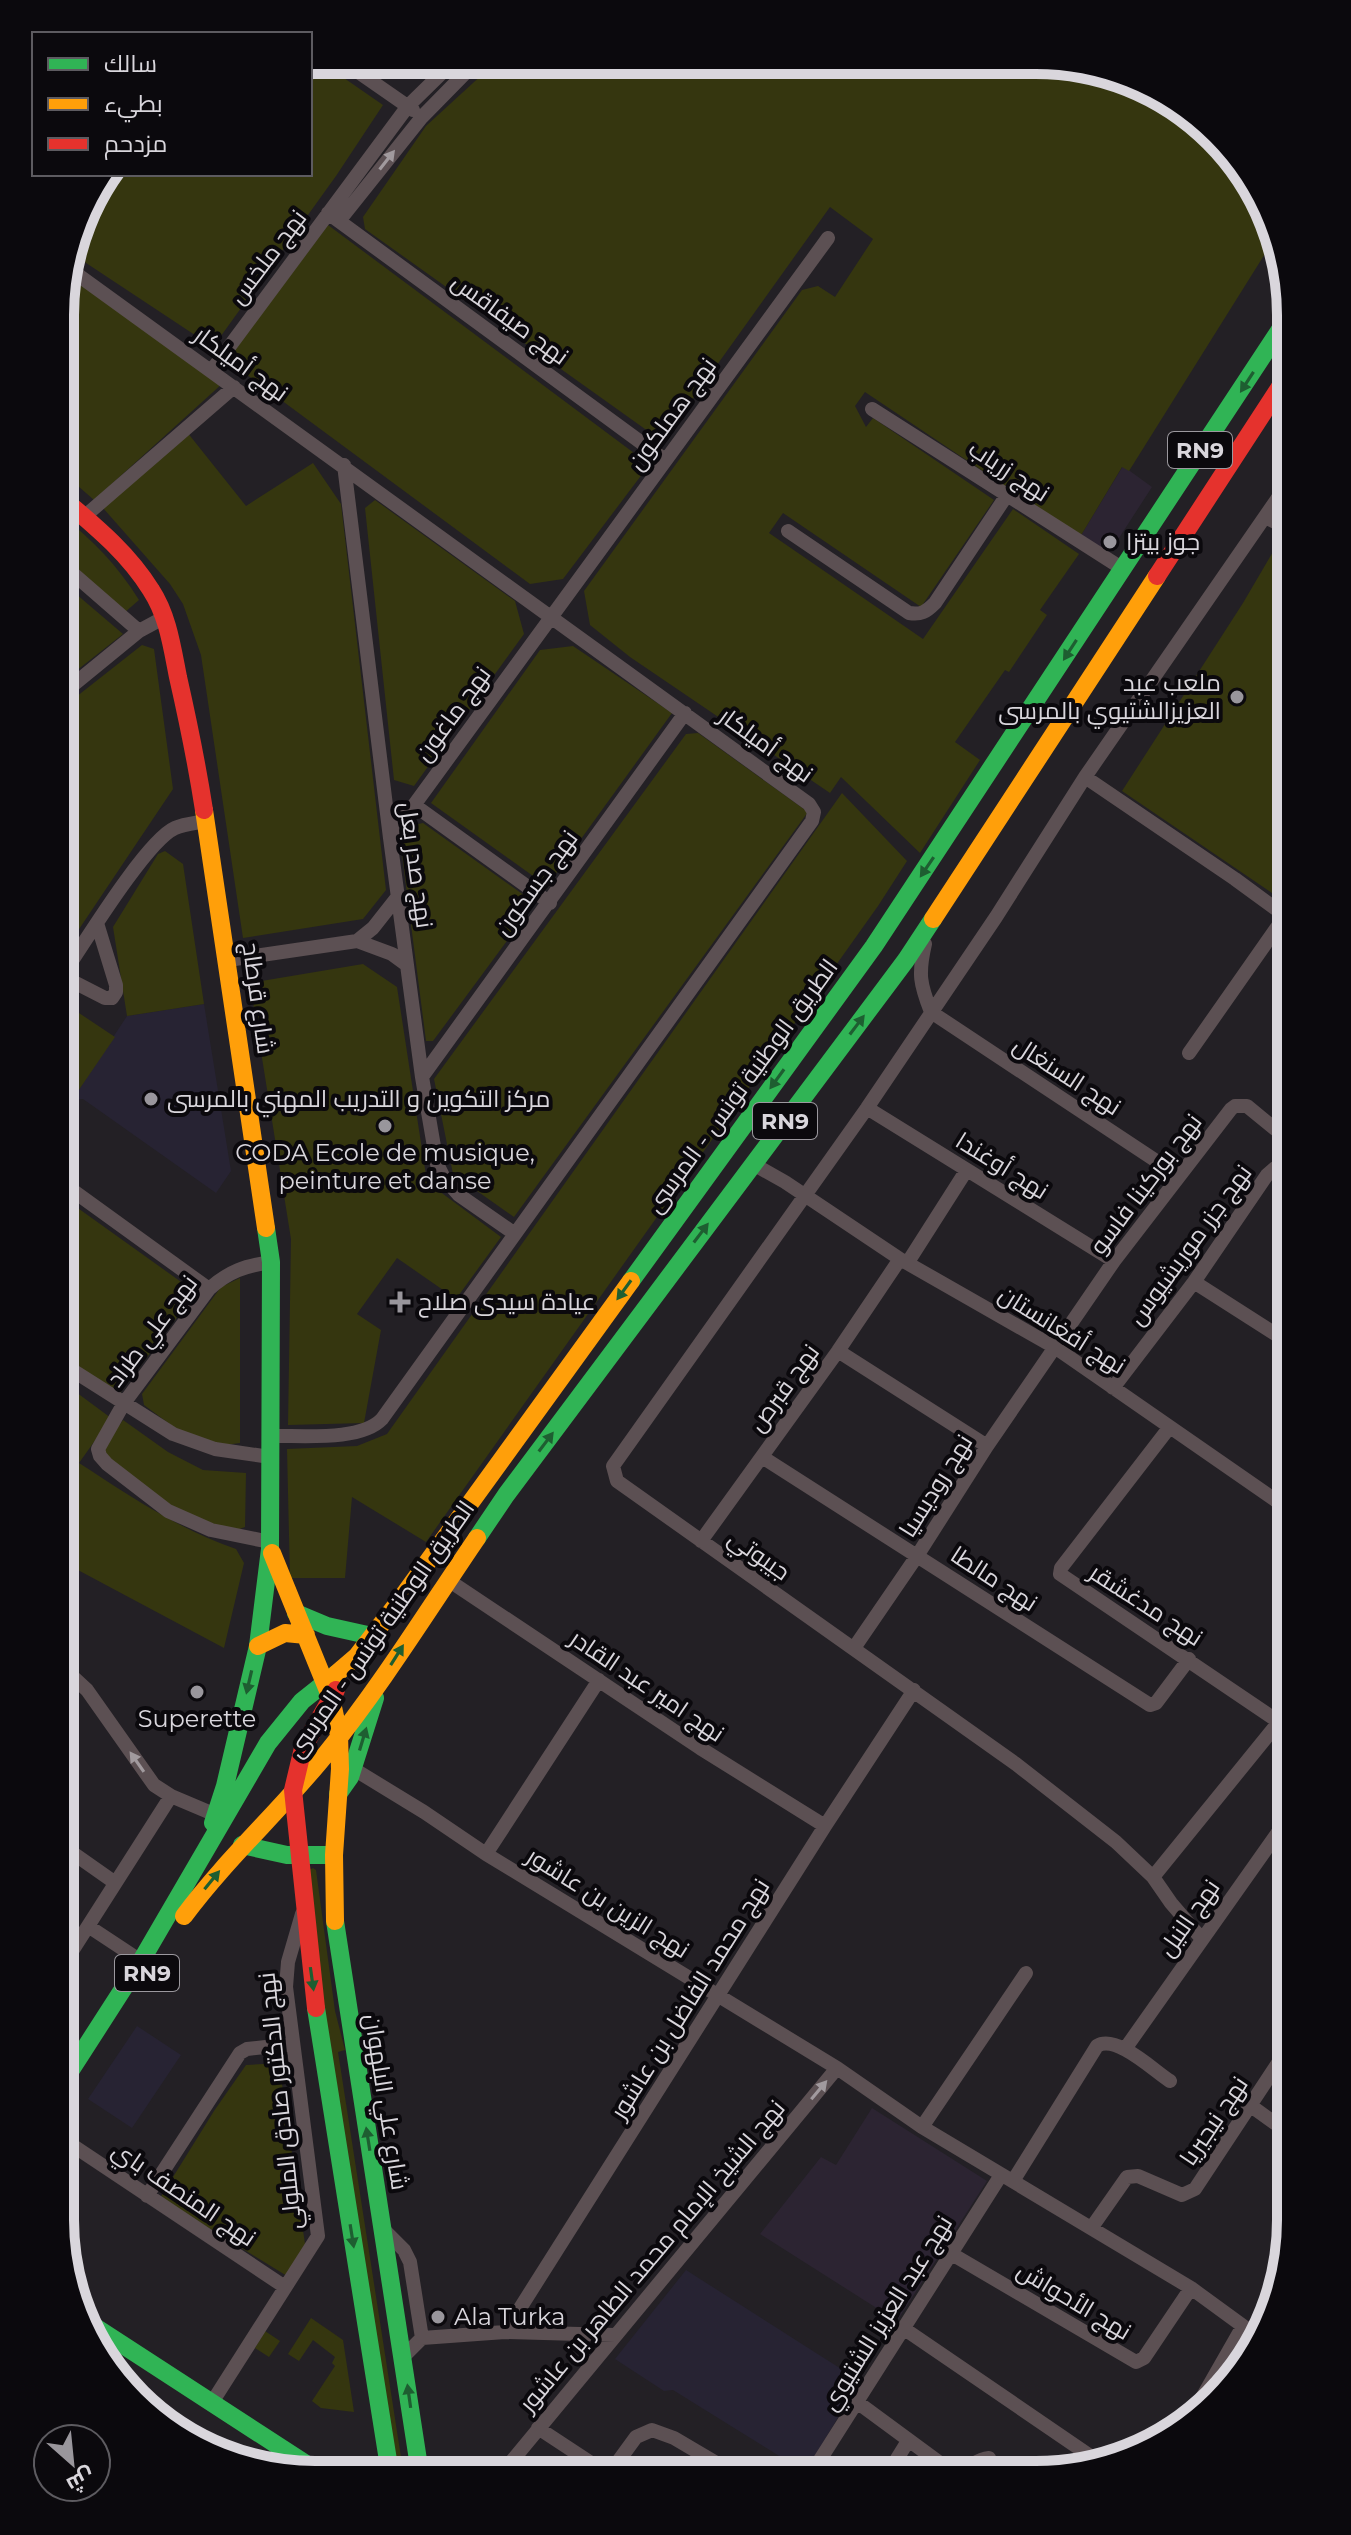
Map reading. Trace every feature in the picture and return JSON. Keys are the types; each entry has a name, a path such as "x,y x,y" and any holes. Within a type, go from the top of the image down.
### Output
{"main road":[{"name":"الطريق الوطنية تونس - المرسى","path":"141,1961 200,1860 220,1817 280,1726 327,1689 357,1656 874,946 1277,335"},
{"name":"الطريق الوطنية تونس - المرسى","path":"242,1845 325,1755 506,1495 928,929 1277,392"},
{"path":"1272,400 1277,398"},
{"name":"شارع قرطاج","path":"74,507 133,564 165,617 196,757 271,1262 270,1546 258,1646 220,1817"},
{"name":"شارع علي البلهوان","path":"270,1546 327,1689 339,1735 334,1914 418,2461"},
{"path":"296,1613 327,1626 372,1636"},
{"path":"258,1646 285,1633 306,1635"},
{"path":"338,1794 347,1783 380,1680"},
{"path":"327,1689 303,1748 293,1790 304,1910 326,2076 388,2461"},
{"path":"242,1845 278,1856 334,1855"},
{"name":"RN9","path":"74,2085 184,1916 242,1845"},
{"name":"RN9","path":"74,2065 141,1961"},
{"path":"101,2331 300,2460"}],"street":[{"path":"361,74 422,117"},
{"name":"نهج ملخس","path":"333,217 408,106 441,74"},
{"name":"نهج ملخس","path":"212,370 333,217 464,74"},
{"name":"نهج صيفاقس","path":"333,217 665,460"},
{"name":"نهج هملكون","path":"552,616 828,238"},
{"name":"نهج أميلكار","path":"78,275 809,804 814,817 376,1425 360,1433 269,1436"},
{"path":"85,516 234,387"},
{"name":"نهج زرياب","path":"872,409 1123,569"},
{"name":"نهج صدر بعل","path":"344,465 390,838 422,1077 437,1164 459,1195 515,1234"},
{"path":"788,531 909,613 918,614 935,603 1007,495"},
{"path":"805,1194 867,1108 996,917 1085,777 1277,500"},
{"path":"1265,517 1277,523"},
{"path":"74,574 139,631"},
{"name":"نهج ماغون","path":"390,838 552,616"},
{"path":"74,684 139,631 165,617"},
{"name":"نهج جسكون","path":"422,1077 685,713"},
{"path":"1085,777 1277,910"},
{"path":"414,805 550,903"},
{"path":"74,958 152,847 174,828 206,821"},
{"path":"357,941 373,928 399,895"},
{"path":"74,982 105,998 112,998 116,992 97,923"},
{"path":"928,929 919,969 920,983 931,1012"},
{"path":"1189,1053 1277,933"},
{"path":"228,960 357,941 375,946 407,965"},
{"name":"نهج السنغال","path":"931,1012 1179,1176"},
{"name":"نهج بوركينا فاسو","path":"1056,1348 1114,1261 1235,1106 1247,1106 1277,1130"},
{"name":"نهج أوغندا","path":"867,1108 1114,1261"},
{"name":"نهج أفغانستان","path":"753,1164 805,1194 904,1260 1056,1348 1276,1501"},
{"name":"نهج قبرص","path":"701,1541 966,1171"},
{"name":"نهج جزر موريشيوس","path":"1113,1388 1194,1282 1267,1175 1277,1173"},
{"path":"74,1191 209,1289"},
{"name":"جيبوتي","path":"805,1194 613,1466 617,1481 914,1690 1104,1832 1153,1877 1201,1938"},
{"name":"نهج علي طراد","path":"270,1546 211,1530 168,1511 107,1464 98,1449 124,1403 209,1289 226,1274 242,1267 271,1262"},
{"path":"1194,1282 1276,1335"},
{"name":"نهج روديسيا","path":"854,1648 987,1446 1056,1348"},
{"path":"838,1351 987,1446"},
{"path":"74,1371 173,1434 195,1444 270,1457"},
{"name":"نهج مدغشقر","path":"1169,1428 1059,1570 1062,1576 1276,1720"},
{"name":"نهج مالطا","path":"762,1457 1150,1705 1156,1703 1189,1659"},
{"name":"نهج امير عبد القادر","path":"448,1580 700,1748 825,1826"},
{"path":"74,1678 87,1690 154,1785 171,1796 220,1817"},
{"path":"486,1854 599,1680"},
{"name":"نهج محمد الفاضل بن عاشور","path":"505,2332 914,1690"},
{"path":"1153,1877 1276,1725"},
{"name":"نهج الزين بن عاشور","path":"352,1768 486,1854 837,2068 922,2127 1191,2288 1250,2330"},
{"path":"74,1948 171,1796"},
{"name":"نهج النيل","path":"1125,2049 1276,1834"},
{"path":"74,1854 114,1882"},
{"name":"نهج الدكتور صادق الملولي","path":"211,2404 318,2236 286,1977 291,1947 304,1910"},
{"path":"88,1926 141,1961"},
{"path":"922,2127 1026,1973"},
{"path":"1007,2178 1097,2046 1111,2042 1170,2081"},
{"path":"147,2196 240,2053 247,2049 292,2044"},
{"name":"نهج نيجيريا","path":"1092,2227 1127,2177 1138,2176 1182,2195 1191,2193 1276,2067"},
{"name":"نهج الشيخ الإمام محمد الطاهر بن عاشور","path":"512,2461 837,2068"},
{"path":"1251,2106 1276,2124"},
{"name":"نهج المنصف باي","path":"74,2146 285,2287"},
{"name":"نهج عبد العزيز الشتيوي","path":"819,2461 950,2253 1007,2178"},
{"path":"382,2228 404,2250 410,2262 422,2338"},
{"name":"نهج الأحواش","path":"950,2253 1136,2362 1144,2358 1191,2288"},
{"path":"1205,2393 1243,2326"},
{"path":"903,2328 1089,2455"},
{"path":"403,2357 422,2338 505,2332 615,2335"},
{"path":"857,2402 937,2461"},
{"path":"538,2428 588,2461"},
{"path":"618,2461 636,2437 652,2430 674,2438 713,2461"},
{"path":"896,2461 908,2441"},
{"path":"979,2461 989,2458"}],"shaded area":[{"path":"312,74 338,74 383,105 213,347 81,259 99,208 119,176 312,176"},
{"path":"483,74 1068,76 1114,87 1170,115 1217,156 1236,181 1252,208 1267,250 1129,471 1122,467 1080,537 1015,492 1019,485 1010,479 1005,486 865,392 855,406 866,427 873,418 994,500 921,607 783,513 769,533 923,639 1013,509 1079,554 1040,610 1047,615 1009,672 1005,670 955,742 980,760 920,853 841,777 830,793 630,657 590,625 584,591 802,290 818,286 835,297 873,239 830,207 669,432 652,434 365,229 363,217 426,126"},
{"path":"328,225 634,453 643,473 563,579 530,584 227,360"},
{"path":"76,281 223,383 94,500 74,482"},
{"path":"187,432 246,506 313,463 341,504 386,890 363,919 243,938 201,655 183,604 170,584 103,508"},
{"path":"1123,466 1152,487 1108,555 1080,537"},
{"path":"375,500 515,601 524,634 414,786 394,780 365,508"},
{"path":"74,526 104,554 139,600 124,613 74,570"},
{"name":"ملعب عبد العزيزالشتيوي بالمرسى","path":"1277,545 1277,896 1122,791"},
{"path":"74,592 123,634 74,673"},
{"path":"142,645 154,649 173,789 74,937 74,699"},
{"path":"573,646 672,713 547,886 431,803 540,650"},
{"path":"698,733 808,812 514,1217 453,1174 434,1079 686,734"},
{"path":"842,793 907,861 878,906 426,1542 352,1497 345,1578 290,1578 287,1449 357,1446 387,1434"},
{"path":"423,823 535,903 433,1041 426,1041 400,839 409,826"},
{"path":"165,851 183,864 204,1004 127,1016 113,927 158,854"},
{"path":"363,964 397,987 427,1182 501,1237 456,1299 397,1258 357,1314 381,1330 364,1423 288,1425 291,1239 250,983"},
{"name":"مركز التكوين و التدريب المهني بالمرسى","path":"204,1004 231,1171 216,1193 83,1099 74,1100 127,1016"},
{"path":"74,1010 115,1037 74,1097"},
{"path":"74,1205 191,1289 193,1296 120,1393 112,1393 74,1363"},
{"path":"240,1278 240,1443 210,1447 175,1428 144,1405 142,1394 221,1287"},
{"path":"74,1391 111,1418 79,1463 174,1522 236,1549 244,1563 224,1648 74,1568"},
{"path":"123,1420 168,1452 203,1470 246,1473 245,1527 231,1532 186,1516 97,1456"},
{"path":"316,1870 335,2011 345,2050 338,2052 402,2461 391,2461 330,2052 307,1871"},
{"path":"137,2026 181,2055 132,2128 88,2099"},
{"path":"279,2063 305,2244 287,2276 160,2198 246,2065"},
{"path":"872,2108 987,2181 897,2321 760,2234 821,2157 836,2165"},
{"path":"686,2270 860,2381 812,2461 787,2461 673,2390 664,2391 615,2359"},
{"path":"311,2318 343,2340 354,2412 321,2408 312,2401 335,2366 332,2363 335,2357 313,2340 299,2361 288,2354"},
{"path":"265,2331 280,2341 269,2357 255,2348"}],"traffic: fast":[{"path":"631,1281 874,946 1277,334"},
{"path":"477,1538 906,960 933,919"},
{"path":"213,1823 225,1786 258,1646 270,1549 271,1262 266,1228"},
{"path":"296,1613 327,1626 372,1636"},
{"path":"74,2065 141,1961 268,1743 302,1701 336,1674"},
{"path":"338,1794 350,1777 375,1698"},
{"path":"242,1845 287,1855 334,1855"},
{"path":"335,1921 418,2461"},
{"path":"316,2008 388,2461"},
{"path":"101,2331 300,2460"}],"traffic: slow":[{"path":"933,919 1157,576"},
{"path":"204,810 266,1228"},
{"path":"336,1674 357,1656 400,1600 631,1281"},
{"path":"184,1916 218,1874 309,1775 346,1728 477,1538"},
{"path":"272,1553 331,1698 339,1735 340,1769 334,1855 335,1921"},
{"path":"258,1646 285,1633 306,1635"}],"traffic: jam":[{"path":"1157,576 1277,392"},
{"path":"74,509 132,564 162,610 204,810"},
{"path":"316,2008 293,1790 303,1748 336,1690"}],"place":[{"name":"جوز بيتزا","path":"1110,542"},
{"name":"ملعب عبد العزيزالشتيوي بالمرسى","path":"1237,697"},
{"name":"مركز التكوين و التدريب المهني بالمرسى","path":"151,1099"},
{"name":"CODA Ecole de musique, peinture et danse","path":"385,1126"},
{"name":"عيادة سيدى صلاح","path":"400,1302"},
{"name":"Superette","path":"197,1692"},
{"name":"Ala Turka","path":"438,2317"}]}
